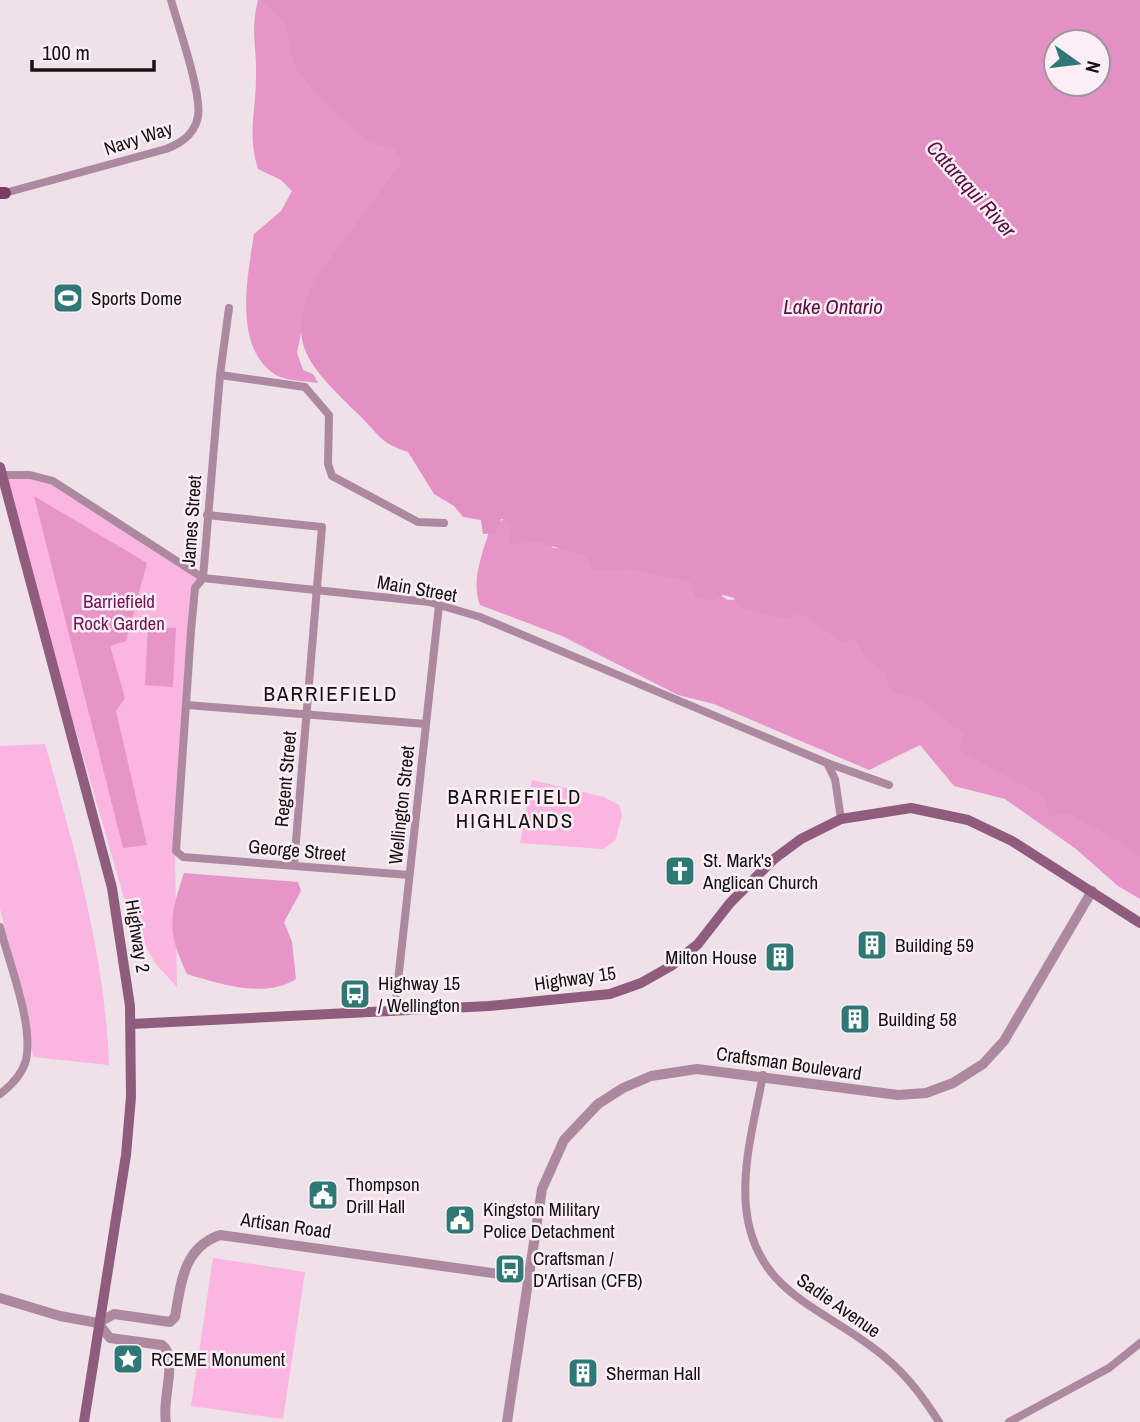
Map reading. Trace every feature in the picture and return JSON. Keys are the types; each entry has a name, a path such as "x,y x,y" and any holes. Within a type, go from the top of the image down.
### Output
{"main road":[{"name":"Highway 2","path":"1,471 112,888 125,961 131,1024 131,1097 126,1156 84,1422"},
{"name":"Highway 15","path":"131,1024 489,1006 610,994 641,983 671,966 698,944 730,902 774,859 801,839 842,820 911,808 968,820 1023,847 1140,923"}],"street":[{"name":"Navy Way","path":"2,193 166,149 180,144 190,135 198,118 198,101 171,0"},
{"name":"James Street","path":"183,857 176,851 175,845 195,588 203,578 220,375 229,308"},
{"path":"220,375 305,387 329,415 328,464 332,476 418,522 444,523"},
{"name":"Main Street","path":"1,471 53,481 203,578 439,605 526,634 827,763 889,785"},
{"name":"Regent Street","path":"207,515 322,527 294,865"},
{"name":"Wellington Street","path":"395,1009 439,605"},
{"path":"187,705 426,724"},
{"path":"827,763 835,779 842,820"},
{"name":"George Street","path":"183,857 409,875"},
{"name":"Craftsman Boulevard","path":"506,1422 540,1197 550,1165 564,1140 598,1104 623,1088 651,1076 676,1071 717,1069 898,1095 926,1093 953,1083 983,1064 1004,1041 1092,891"},
{"path":"0,927 24,1020 26,1049 26,1060 13,1085 0,1094"},
{"name":"Sadie Avenue","path":"763,1075 746,1183 746,1208 752,1233 764,1258 779,1282 799,1301 872,1346 915,1384 939,1422"},
{"name":"Artisan Road","path":"99,1323 114,1314 170,1322 175,1317 190,1256 199,1245 220,1235 528,1278"},
{"path":"0,1298 60,1316 99,1323 110,1338 162,1345 170,1357 163,1411 166,1422"},
{"path":"1009,1422 1109,1368 1140,1343"}],"green space":[{"path":"258,0 280,0 402,143 412,167 305,313 297,353 303,370 313,374 318,383 291,380 276,375 262,363 253,347 248,329 247,289 254,234 281,211 292,191 281,180 258,169 255,156 254,30"},
{"name":"Barriefield Rock Garden","path":"2,475 41,476 203,578 195,588 175,845 177,987 155,963 129,915"},
{"path":"34,496 147,563 126,641 110,646 125,698 116,711 147,845 123,848"},
{"path":"523,511 553,548 599,549 628,569 675,567 728,600 816,604 1140,844 1140,899 1118,886 1076,849 1005,799 954,786 920,745 869,770 714,704 678,695 562,636 480,605 477,575 491,525"},
{"path":"148,627 176,628 173,687 145,685"},
{"path":"45,744 95,943 102,983 109,1065 33,1057 28,1019 0,909 0,746"},
{"path":"532,780 604,797 619,805 622,815 615,841 603,849 520,843"},
{"path":"184,873 298,882 301,891 284,922 292,942 296,979 284,985 257,989 228,985 187,974 176,946 172,924 175,902"},
{"path":"213,1258 305,1272 283,1419 191,1406"}],"water":[{"name":"Lake Ontario","path":"259,0 1140,0 1140,856 1112,837 1067,813 1048,817 1046,798 960,751 964,734 923,702 891,690 884,672 867,659 854,638 844,643 797,611 788,619 739,607 734,598 723,595 712,601 695,596 691,582 632,569 594,571 585,556 538,542 509,544 512,522 501,519 496,533 483,534 481,520 463,517 454,506 434,494 408,452 380,437 327,382 306,353 301,319 306,299 317,276 402,162 393,148 372,143 355,130 308,84 296,67 288,30 280,18"}],"place":[{"name":"Sports Dome","path":"68,298"},
{"name":"St. Mark's Anglican Church","path":"680,871"},
{"name":"Building 59","path":"872,945"},
{"name":"Milton House","path":"780,957"},
{"name":"Highway 15 / Wellington","path":"355,994"},
{"name":"Building 58","path":"855,1019"},
{"name":"Thompson Drill Hall","path":"323,1195"},
{"name":"Kingston Military Police Detachment","path":"460,1220"},
{"name":"Craftsman / D'Artisan (CFB)","path":"510,1269"},
{"name":"RCEME Monument","path":"128,1359"},
{"name":"Sherman Hall","path":"583,1373"}],"district":[{"name":"BARRIEFIELD","path":"331,694"},
{"name":"BARRIEFIELD HIGHLANDS","path":"515,809"}],"water label":[{"name":"Cataraqui River","path":"971,189"}]}
